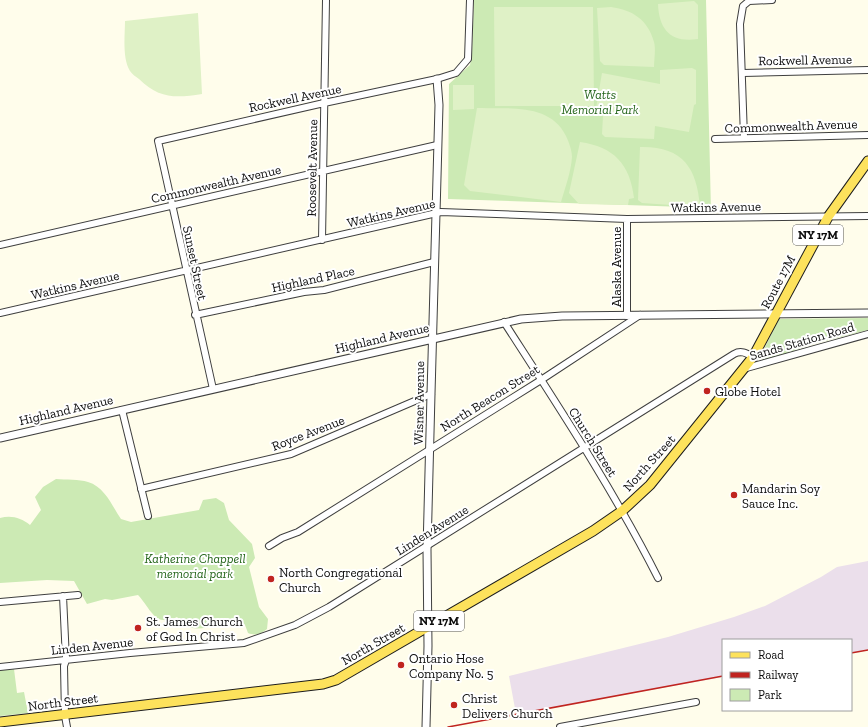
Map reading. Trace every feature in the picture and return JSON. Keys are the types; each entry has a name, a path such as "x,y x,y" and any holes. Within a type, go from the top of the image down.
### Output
{"main road":[{"name":"Route 17M","path":"741,373 753,356 828,217 868,161"},
{"name":"North Street","path":"0,722 65,716 124,707 312,687 336,680 593,531 622,511 650,485 741,373"}],"street":[{"name":"Roosevelt Avenue","path":"322,240 326,0"},
{"name":"Rockwell Avenue","path":"158,141 456,74 468,59 470,0"},
{"path":"744,137 743,73 740,24 743,6 748,1 772,0"},
{"name":"Rockwell Avenue","path":"743,73 868,70"},
{"name":"Wisner Avenue","path":"426,727 431,394 439,105 437,79"},
{"name":"Commonwealth Avenue","path":"715,139 744,137 868,135"},
{"name":"Sunset Street","path":"158,141 195,315 213,389"},
{"name":"Commonwealth Avenue","path":"0,244 437,146"},
{"name":"Watkins Avenue","path":"0,313 441,212 627,219 868,216"},
{"name":"Alaska Avenue","path":"627,219 627,316"},
{"name":"Highland Place","path":"195,315 304,292 324,290 434,262"},
{"name":"Highland Avenue","path":"0,438 504,322 538,317 868,313"},
{"name":"North Beacon Street","path":"269,546 282,538 298,532 541,380 640,315"},
{"name":"Church Street","path":"504,322 584,447 622,511 658,578"},
{"name":"Sands Station Road","path":"741,373 868,334"},
{"name":"Linden Avenue","path":"0,667 244,643 264,638 295,625 329,607 738,351 753,356"},
{"name":"Royce Avenue","path":"141,489 290,454 431,394"},
{"path":"122,410 148,516"},
{"path":"0,602 78,595"},
{"path":"63,596 66,660 64,666 65,716 67,727"},
{"path":"560,727 696,702"}],"shaded area":[{"path":"868,561 868,650 852,653 852,639 722,639 722,677 516,714 509,676 668,637 734,617 765,606 837,567"}],"green space":[{"name":"Watts Memorial Park","path":"474,0 706,0 711,212 686,212 685,207 448,199 449,84 470,65 472,54"},
{"path":"694,1 698,5 698,39 689,40 674,37 664,28 659,13 658,4"},
{"path":"494,7 593,7 594,106 495,106"},
{"path":"597,8 619,8 633,14 644,22 655,45 654,67 604,65 600,61"},
{"path":"198,13 202,94 168,96 146,86 130,71 127,66 124,40 125,21"},
{"path":"692,68 696,70 696,104 694,105 689,132 655,126 654,139 605,137 602,134 603,116 595,114 602,73 660,84 660,70"},
{"path":"453,85 474,85 474,109 453,110"},
{"path":"477,108 527,110 550,118 559,125 566,136 571,149 572,157 561,202 470,191 464,185"},
{"path":"580,142 592,144 602,148 618,159 629,176 632,186 634,198 629,199 628,205 579,204 569,193"},
{"path":"640,147 667,150 677,155 685,162 691,170 695,181 700,207 642,203 638,200"},
{"path":"868,318 868,330 810,345 767,360 759,359 779,319"},
{"name":"Katherine Chappell memorial park","path":"56,479 81,480 94,484 104,492 121,519 131,522 199,510 203,500 216,498 224,503 229,520 252,544 255,558 249,567 259,607 268,619 267,629 258,634 248,633 245,625 237,617 206,628 188,627 177,617 170,620 158,619 138,595 112,600 105,599 87,604 74,581 47,580 0,583 0,518 16,518 30,525 41,510 35,497 43,487"},
{"path":"14,669 17,693 24,692 28,713 0,716 0,670"}],"railway":[{"path":"852,653 868,650"},
{"path":"448,727 722,676"}],"place":[{"name":"Globe Hotel","path":"707,391"},
{"name":"Mandarin Soy Sauce Inc.","path":"734,495"},
{"name":"North Congregational Church","path":"271,579"},
{"name":"St. James Church of God In Christ","path":"138,628"},
{"name":"Ontario Hose Company No. 5","path":"401,665"},
{"name":"Christ Delivers Church","path":"454,705"}]}
